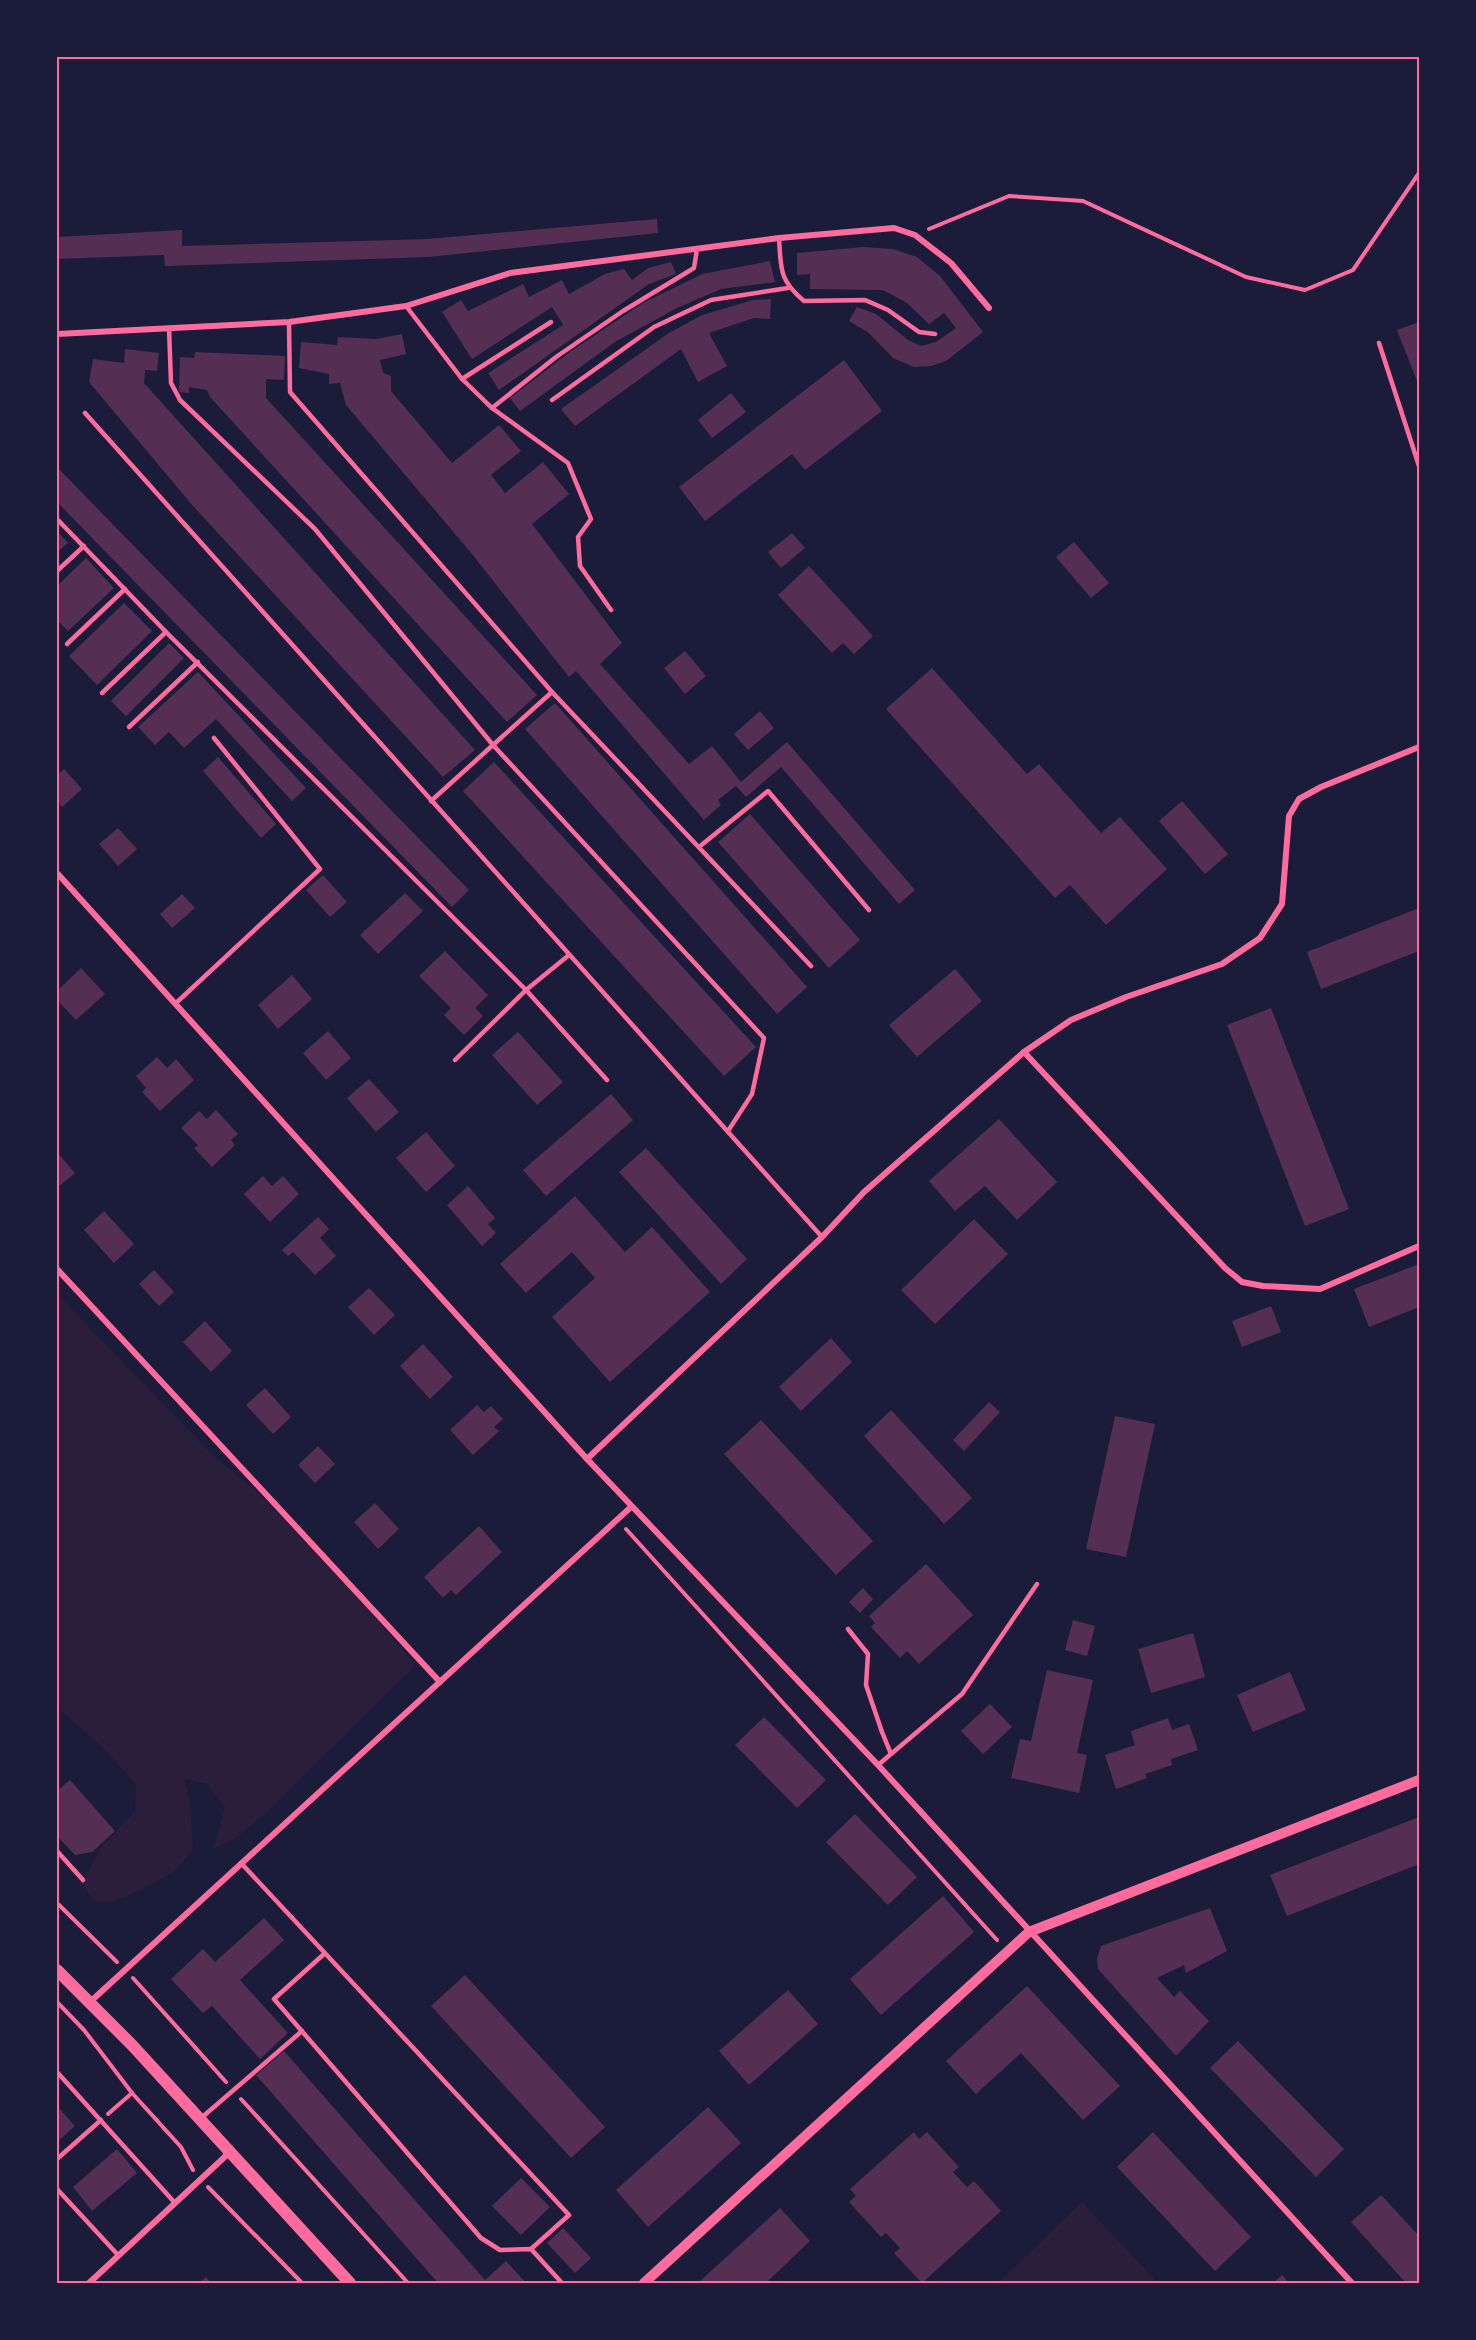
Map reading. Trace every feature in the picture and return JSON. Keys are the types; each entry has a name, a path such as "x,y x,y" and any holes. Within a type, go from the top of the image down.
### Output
{"main road":[{"path":"57,1970 200,2119 350,2283"}],"street":[{"path":"57,334 289,322 406,306 510,273 779,238 894,228 915,236 951,263 989,308"},
{"path":"587,1459 822,1237 864,1192 1024,1052 1071,1020 1126,997 1222,964 1260,939 1282,904 1289,816 1299,799 1321,787 1419,747"},
{"path":"57,873 587,1459 878,1765 1352,2283"},
{"path":"1024,1052 1225,1268 1242,1281 1263,1286 1320,1289 1419,1246"},
{"path":"57,1269 440,1682"},
{"path":"89,2003 632,1506"},
{"path":"644,2283 1029,1932 1419,1780"},
{"path":"89,2283 230,2152"}],"lane":[{"path":"779,238 782,271 788,288 804,302 865,300 888,310 919,332 935,334"},
{"path":"492,408 556,357 623,311 694,268 697,249"},
{"path":"552,400 654,327 711,300 788,288"},
{"path":"406,306 462,380 492,408 568,463 591,519 578,537 580,566 611,610"},
{"path":"289,322 290,392 552,692 811,966"},
{"path":"462,380 551,322"},
{"path":"170,328 171,383 180,400 315,529 493,745 764,1038 752,1094 728,1131"},
{"path":"1379,343 1419,466"},
{"path":"85,413 822,1237"},
{"path":"57,519 166,632 526,990 607,1080"},
{"path":"57,571 84,546"},
{"path":"67,644 125,589"},
{"path":"102,693 166,632"},
{"path":"129,727 198,662"},
{"path":"431,801 552,692"},
{"path":"175,1004 320,869 214,738"},
{"path":"699,847 768,790 869,910"},
{"path":"454,1060 526,990 568,955"},
{"path":"878,1765 962,1694 1037,1584"},
{"path":"848,1629 868,1654 866,1685 891,1754"},
{"path":"57,1851 83,1880"},
{"path":"241,1863 569,2215 531,2248 500,2250 481,2238 274,1999 324,1954"},
{"path":"200,2119 303,2031"},
{"path":"57,2072 175,2203"},
{"path":"57,2159 101,2120"},
{"path":"57,2189 118,2256"},
{"path":"531,2248 562,2283"}],"path":[{"path":"915,236 1009,196 1083,201 1246,277 1305,290 1353,270 1419,173"},
{"path":"617,1519 1008,1951"},
{"path":"57,2002 84,2030 132,2093 181,2147 190,2165 201,2179 302,2283"},
{"path":"101,2120 132,2093"}],"shaded area":[{"path":"57,1294 213,1455 256,1491 345,1583 416,1665 264,1815 234,1839 213,1849 225,1807 207,1784 184,1779 190,1801 193,1850 175,1871 113,1902 94,1901 82,1884 99,1850 135,1811 136,1784 102,1747 57,1707"},
{"path":"1082,2202 1158,2283 998,2283"}],"building":[{"path":"657,219 658,233 428,257 165,266 164,255 57,259 57,237 182,230 182,246 428,239"},
{"path":"863,247 893,249 917,257 940,276 983,332 946,361 931,366 914,367 893,358 869,333 849,321 857,307 876,314 908,340 921,346 936,342 956,328 944,313 929,324 907,303 883,290 810,289 810,274 797,275 797,253"},
{"path":"770,261 775,282 721,289 677,308 615,342 520,411 510,398 570,352 643,303 702,274"},
{"path":"671,262 676,274 649,284 499,390 488,373 563,325 552,307 472,359 442,312 461,300 468,311 523,284 529,297 562,280 569,294 605,274 624,269 632,280 648,268"},
{"path":"771,299 770,319 754,318 709,333 727,366 698,382 681,349 575,426 561,409 669,333 702,315 753,300"},
{"path":"1419,322 1419,386 1397,330"},
{"path":"402,334 406,354 380,360 383,373 391,376 391,391 452,463 499,425 521,451 491,475 505,493 543,462 569,494 532,524 622,643 600,664 689,764 712,746 741,782 787,742 915,890 899,904 781,767 746,797 736,786 718,800 721,805 704,820 576,671 569,677 472,554 346,405 340,383 329,384 329,374 299,368 301,342 337,345 338,337 376,339"},
{"path":"125,349 159,353 157,371 145,370 144,383 475,750 443,777 193,506 89,382 93,359 124,363"},
{"path":"195,352 285,356 284,380 266,379 266,398 537,695 507,722 210,397 207,390 189,387 189,393 179,392 180,357 194,358"},
{"path":"844,360 882,411 805,470 792,454 705,521 679,487"},
{"path":"731,393 746,412 712,438 698,420"},
{"path":"57,467 469,890 452,907 57,502"},
{"path":"57,531 68,543 57,552"},
{"path":"792,533 805,548 781,568 768,552"},
{"path":"1074,542 1109,583 1091,598 1056,557"},
{"path":"86,558 114,588 68,631 57,620 57,586"},
{"path":"809,566 873,636 854,654 843,643 832,653 778,595"},
{"path":"124,603 152,631 97,685 69,656"},
{"path":"169,643 184,658 126,716 111,701"},
{"path":"685,651 706,676 685,694 664,668"},
{"path":"932,668 1027,774 1039,764 1101,833 1120,817 1167,869 1106,925 1070,885 1055,898 886,709"},
{"path":"198,672 306,788 292,801 216,719 184,748 169,732 155,745 138,727"},
{"path":"555,703 807,987 777,1014 525,729"},
{"path":"760,711 774,728 748,750 734,734"},
{"path":"218,757 276,824 261,838 203,771"},
{"path":"494,762 756,1047 724,1076 463,791"},
{"path":"64,769 82,789 62,807 57,800 57,775"},
{"path":"1182,801 1228,854 1205,874 1159,821"},
{"path":"750,814 860,940 829,968 718,842"},
{"path":"118,828 137,849 118,866 99,844"},
{"path":"323,875 347,902 330,917 306,890"},
{"path":"405,893 423,911 378,954 360,935"},
{"path":"182,894 195,908 172,928 160,914"},
{"path":"1419,908 1419,951 1321,989 1307,952"},
{"path":"445,951 488,995 475,1008 483,1016 464,1035 444,1015 451,1008 419,976"},
{"path":"81,968 105,994 76,1020 57,1000 57,991"},
{"path":"955,969 982,1001 917,1057 889,1025"},
{"path":"292,975 312,999 278,1029 258,1005"},
{"path":"1271,1008 1349,1209 1305,1226 1227,1025"},
{"path":"328,1031 351,1058 326,1080 303,1053"},
{"path":"518,1032 563,1082 537,1105 492,1055"},
{"path":"157,1057 167,1068 176,1059 194,1080 160,1111 142,1092 146,1088 136,1076"},
{"path":"369,1079 399,1112 376,1132 347,1098"},
{"path":"611,1094 633,1120 546,1196 523,1170"},
{"path":"216,1110 238,1134 231,1140 235,1145 212,1167 194,1148 198,1145 181,1128 199,1111 207,1119"},
{"path":"999,1119 1057,1182 1017,1220 985,1186 955,1211 929,1181"},
{"path":"426,1132 455,1166 426,1192 396,1158"},
{"path":"646,1148 747,1259 721,1284 619,1172"},
{"path":"57,1152 75,1173 58,1187 57,1185"},
{"path":"263,1176 272,1186 283,1176 299,1194 270,1222 244,1194"},
{"path":"468,1186 495,1218 488,1224 496,1233 482,1246 447,1205"},
{"path":"575,1196 625,1252 652,1227 710,1292 610,1382 552,1317 595,1278 572,1252 526,1293 500,1264"},
{"path":"104,1211 134,1244 114,1263 84,1230"},
{"path":"318,1217 329,1229 320,1238 336,1256 315,1275 293,1252 288,1256 282,1250"},
{"path":"974,1219 1008,1254 935,1324 901,1290"},
{"path":"1419,1264 1419,1307 1369,1327 1354,1289"},
{"path":"154,1270 174,1292 159,1306 139,1284"},
{"path":"369,1288 395,1315 374,1335 348,1307"},
{"path":"1271,1306 1281,1332 1242,1347 1232,1321"},
{"path":"205,1321 232,1351 211,1372 183,1342"},
{"path":"831,1338 852,1362 801,1411 779,1387"},
{"path":"423,1344 453,1377 430,1399 400,1366"},
{"path":"265,1388 291,1417 273,1434 246,1405"},
{"path":"989,1402 1000,1412 964,1451 953,1440"},
{"path":"477,1405 484,1412 491,1406 503,1419 494,1427 499,1431 473,1455 450,1430"},
{"path":"891,1410 972,1498 944,1524 864,1436"},
{"path":"1115,1416 1155,1424 1126,1557 1086,1549"},
{"path":"761,1420 873,1541 836,1575 724,1454"},
{"path":"318,1446 335,1464 315,1483 298,1465"},
{"path":"375,1503 399,1529 378,1549 354,1522"},
{"path":"479,1526 502,1552 456,1595 451,1590 443,1598 424,1577"},
{"path":"926,1564 973,1615 919,1664 907,1651 900,1658 871,1627 875,1623 869,1616"},
{"path":"863,1588 873,1599 860,1613 849,1602"},
{"path":"1073,1620 1095,1626 1087,1656 1065,1650"},
{"path":"1193,1633 1205,1677 1151,1693 1138,1649"},
{"path":"1047,1670 1093,1680 1077,1753 1087,1755 1079,1793 1011,1778 1020,1739 1031,1741"},
{"path":"1290,1672 1306,1710 1253,1732 1237,1695"},
{"path":"990,1704 1012,1727 983,1754 961,1731"},
{"path":"764,1717 826,1780 797,1808 735,1745"},
{"path":"1168,1718 1172,1730 1189,1724 1198,1750 1171,1759 1172,1765 1145,1774 1147,1778 1116,1789 1105,1755 1135,1745 1131,1731"},
{"path":"70,1780 115,1831 92,1852 75,1855 57,1836 57,1791"},
{"path":"855,1814 917,1877 888,1905 826,1842"},
{"path":"1419,1817 1419,1864 1287,1916 1270,1875"},
{"path":"943,1896 974,1932 881,2015 850,1979"},
{"path":"1210,1908 1227,1951 1186,1973 1184,1965 1157,1978 1174,1997 1180,1991 1209,2021 1176,2056 1098,1969 1097,1959 1101,1946"},
{"path":"264,1918 284,1940 240,1980 288,2033 260,2059 212,2006 203,2013 171,1979 203,1949 215,1962"},
{"path":"465,1975 605,2127 571,2158 431,2006"},
{"path":"1027,1986 1120,2086 1083,2120 1021,2053 976,2094 946,2061"},
{"path":"788,1990 818,2024 749,2085 719,2051"},
{"path":"1238,2041 1344,2149 1316,2177 1210,2068"},
{"path":"284,2051 485,2280 506,2261 526,2283 438,2283 256,2075"},
{"path":"57,2106 75,2126 57,2142"},
{"path":"708,2107 741,2143 648,2227 616,2190"},
{"path":"914,2132 919,2139 927,2132 959,2167 953,2172 967,2187 974,2181 1001,2211 922,2283 894,2253 900,2248 886,2233 881,2237 849,2202 856,2196 850,2189"},
{"path":"1153,2132 1251,2237 1215,2271 1117,2167"},
{"path":"117,2149 137,2173 92,2211 73,2187"},
{"path":"521,2178 550,2207 521,2235 492,2206"},
{"path":"1381,2195 1419,2236 1419,2283 1406,2283 1351,2222"},
{"path":"780,2208 810,2241 766,2283 698,2283"},
{"path":"563,2228 591,2258 575,2273 547,2243"},
{"path":"1282,2275 1289,2283 1273,2283"},
{"path":"206,2277 211,2283 199,2283"}]}
